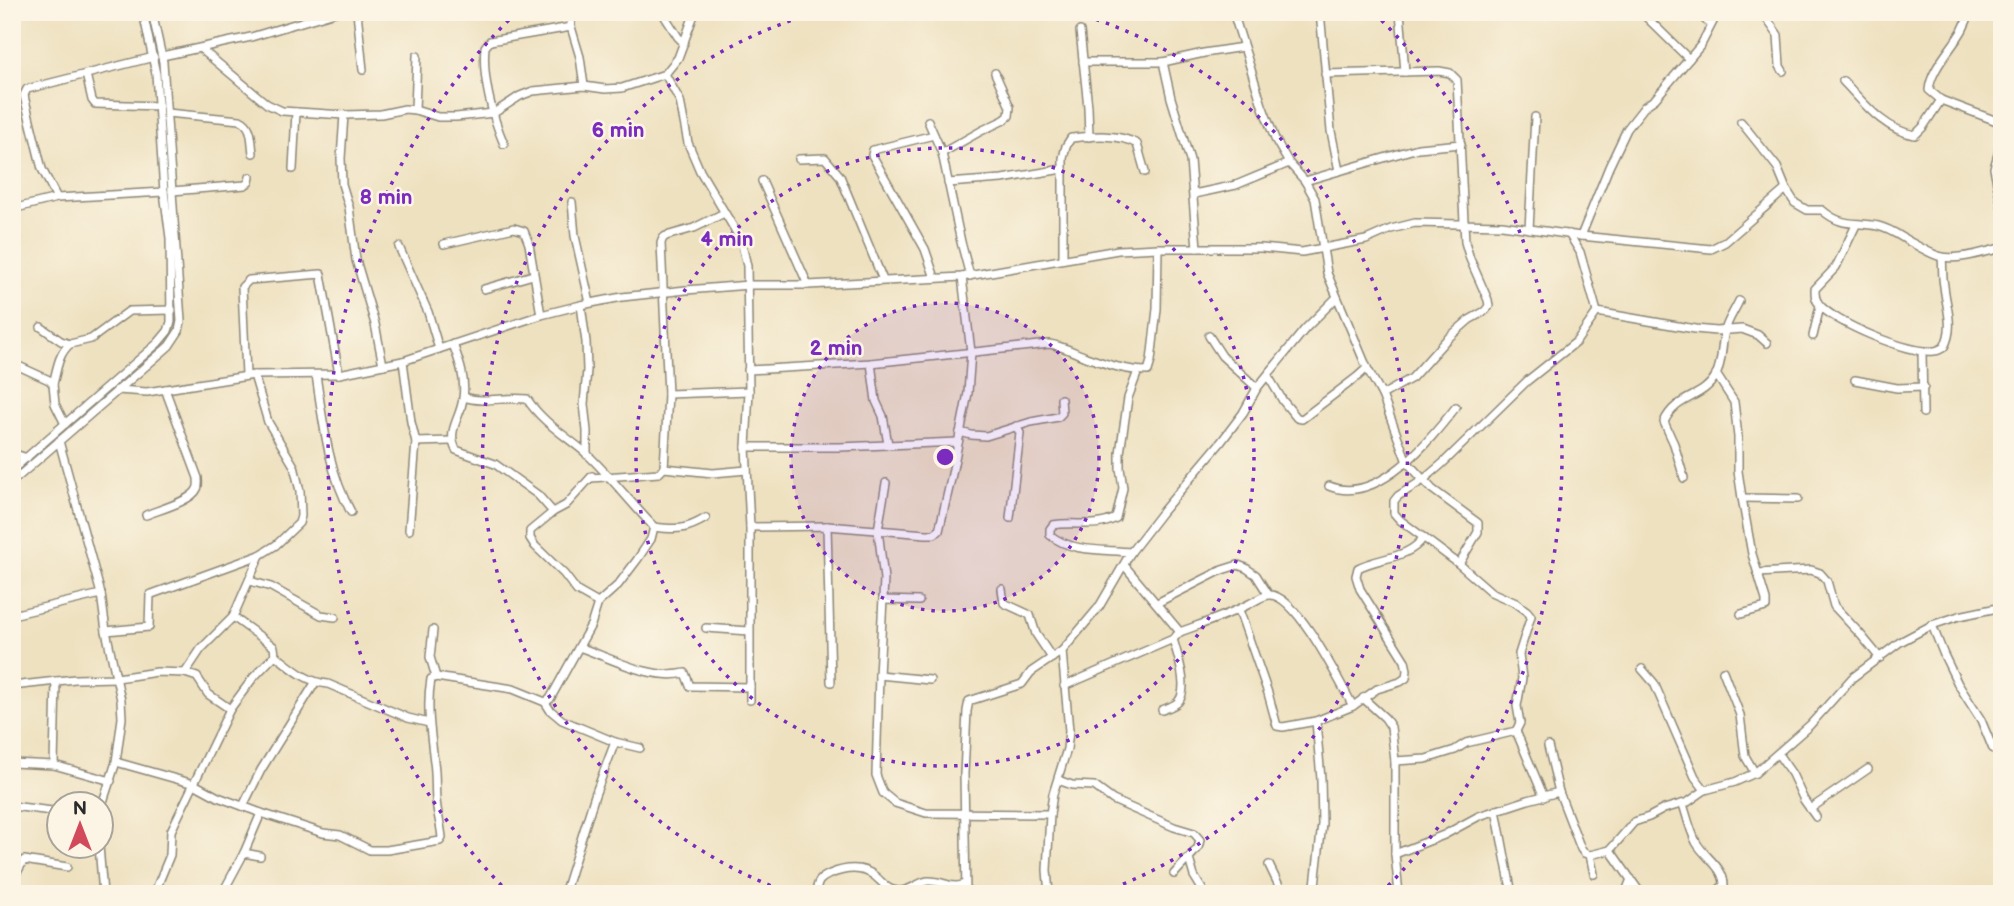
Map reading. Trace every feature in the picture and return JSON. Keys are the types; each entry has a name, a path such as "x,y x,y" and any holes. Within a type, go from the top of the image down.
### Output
{"street":[{"path":"12,482 169,346 179,331 159,106 158,56 143,12"},
{"path":"12,470 165,336 171,322 167,113 152,12"},
{"path":"57,198 42,169 24,94 27,89 158,56 251,37 335,12"},
{"path":"357,12 363,70"},
{"path":"571,12 571,27 580,57 584,86"},
{"path":"662,12 684,43"},
{"path":"201,49 267,104 282,111 344,115 415,110 438,117 494,113 533,91 584,86 622,88 665,74 678,58 695,12"},
{"path":"1233,12 1275,139 1315,199 1327,273 1367,368 1382,395 1407,463 1452,505 1478,523 1478,532 1459,564"},
{"path":"1320,12 1331,131 1339,171"},
{"path":"1400,12 1405,72"},
{"path":"1641,12 1689,59"},
{"path":"1696,12 1710,24"},
{"path":"1581,236 1609,167 1628,129 1645,106 1655,99 1701,46 1718,12"},
{"path":"1762,12 1778,35 1780,66 1783,72"},
{"path":"1970,12 1963,29 1928,86 1941,100 2002,123"},
{"path":"504,144 496,125 485,77 484,51 487,44 490,41 571,27"},
{"path":"1080,31 1089,136"},
{"path":"1083,62 1163,62 1243,47"},
{"path":"415,110 417,57"},
{"path":"1163,62 1190,160 1197,248"},
{"path":"1325,74 1439,71 1455,76 1457,80 1465,242 1489,306 1446,340 1412,378 1382,395"},
{"path":"942,153 1009,116 1010,107 995,73"},
{"path":"86,74 92,100 96,104 159,106"},
{"path":"665,74 680,101 688,143 700,171 741,240 747,266 749,391 746,447 750,527 750,699"},
{"path":"1843,81 1890,127 1901,133 1915,135 1941,100"},
{"path":"293,169 296,112"},
{"path":"167,113 240,120 250,128 253,153"},
{"path":"344,115 342,184 349,207 356,260 375,324 383,365"},
{"path":"1529,229 1535,117"},
{"path":"750,527 827,526 926,534 939,531 968,393 971,352 966,276 942,153 928,121"},
{"path":"1741,122 1777,167 1795,203 1807,210 1822,210 1832,219 1888,229 1942,257 1958,257 2002,248"},
{"path":"934,135 873,150 872,155 925,249 935,278"},
{"path":"1063,259 1063,169 1066,146 1071,138 1089,136 1130,139 1137,144 1145,172"},
{"path":"2002,141 1994,169 2002,208"},
{"path":"1305,181 1418,148 1461,144"},
{"path":"799,159 825,158 840,176 883,281"},
{"path":"1194,194 1236,185 1289,163"},
{"path":"948,183 1002,180 1063,169"},
{"path":"12,209 57,198 245,185 250,177"},
{"path":"762,181 808,285"},
{"path":"117,390 147,392 250,375 339,374 403,361 541,315 590,303 662,292 749,285 808,285 966,276 1118,250 1261,248 1302,252 1366,240 1391,229 1415,223 1463,223 1712,249 1725,242 1786,189"},
{"path":"572,202 575,236 590,303"},
{"path":"591,478 659,473 664,468 668,394 661,243 663,238 694,228 724,213"},
{"path":"1856,225 1836,267 1815,289 1815,297 1820,306 1849,324 1900,346 1934,351 1944,348 1949,340 1950,317 1942,257"},
{"path":"444,244 514,228 524,231 529,244 541,315"},
{"path":"1544,797 1516,731 1520,723 1517,706 1522,678 1519,654 1531,616 1516,603 1491,592 1459,564 1400,520 1393,507 1398,496 1423,480 1527,381 1576,342 1597,312 1580,252 1569,234"},
{"path":"399,247 428,312 439,349"},
{"path":"748,370 871,363 1049,344 1062,345 1111,365 1148,371 1157,309 1158,248"},
{"path":"106,631 149,626 150,595 260,555 276,545 299,523 300,491 294,466 268,422 250,375 242,287 245,283 259,279 321,274 339,374"},
{"path":"484,289 533,275"},
{"path":"966,894 965,812 969,701 1022,684 1031,672 1062,651 1099,607 1131,552 1243,413 1257,388 1305,329 1336,298"},
{"path":"1684,478 1664,422 1670,410 1707,387 1716,374 1724,349 1725,330 1740,301"},
{"path":"581,305 586,342 584,404 587,455"},
{"path":"1813,336 1820,306"},
{"path":"65,424 55,404 53,384 64,349 70,344 91,340 129,312 172,310"},
{"path":"1597,312 1695,329 1742,329 1767,343"},
{"path":"40,327 70,344"},
{"path":"1209,336 1222,356 1257,388"},
{"path":"453,344 460,363 464,397 451,441 456,450 495,464 538,495 553,512"},
{"path":"1922,351 1923,413"},
{"path":"403,361 416,442 410,530"},
{"path":"12,363 53,384"},
{"path":"871,363 876,401 883,416 888,444"},
{"path":"1268,376 1283,401 1297,418 1302,419 1367,368"},
{"path":"1131,552 1074,548 1049,536 1053,525 1065,523 1089,526 1116,518 1124,488 1120,453 1128,398 1138,371"},
{"path":"1716,374 1734,402 1742,498 1752,554 1766,600 1766,607 1741,614"},
{"path":"316,375 333,466 344,500 351,512"},
{"path":"1855,380 1897,388 1924,387"},
{"path":"146,514 191,497 197,490 198,478 165,389"},
{"path":"668,394 749,391"},
{"path":"464,397 475,401 513,397 527,399 536,412 610,477 654,527 690,527 706,518"},
{"path":"960,432 986,436 1058,417 1062,413 1061,399"},
{"path":"1329,486 1336,489 1359,489 1388,475 1407,463 1429,442 1456,407"},
{"path":"1010,518 1020,442 1020,433 1016,426"},
{"path":"59,441 101,594 117,678 122,718 116,762 108,790"},
{"path":"416,442 451,441"},
{"path":"746,447 840,447 958,442"},
{"path":"12,453 27,458"},
{"path":"598,603 577,591 564,574 535,547 530,531 566,505 600,468"},
{"path":"664,468 713,472 747,470"},
{"path":"886,483 878,530 884,579 876,775 883,793 895,803 926,813 1050,814"},
{"path":"2002,486 1996,514 2002,532"},
{"path":"1742,498 1798,499"},
{"path":"827,526 831,682"},
{"path":"545,702 550,699 591,625 598,603 618,585 637,560 651,538 654,527"},
{"path":"1239,610 1278,726 1316,721 1353,706 1377,689 1406,678 1407,670 1397,647 1360,589 1356,576 1358,568 1405,552 1417,546 1423,538"},
{"path":"185,673 201,649 233,617 260,555"},
{"path":"1124,565 1180,632"},
{"path":"1157,603 1222,570 1238,565 1247,568 1256,575 1268,594 1287,603 1312,631 1353,706"},
{"path":"1758,573 1811,570 1820,573 1827,582 1834,606 1880,658"},
{"path":"250,581 271,587 321,615 335,617"},
{"path":"1002,589 1004,603 1030,615 1036,634 1052,658"},
{"path":"12,615 101,594"},
{"path":"1064,686 1173,639 1180,632 1239,610 1268,594"},
{"path":"883,600 919,601"},
{"path":"1548,746 1559,792 1581,849 1590,855 1610,850 1634,822 1683,804 1705,790 1755,773 1810,725 1852,678 1900,642 1932,625 1959,616 2001,610"},
{"path":"233,617 274,647 275,655 315,683 328,684 408,718 429,723"},
{"path":"1932,625 1944,656 1981,720 1993,749"},
{"path":"706,628 749,631"},
{"path":"433,630 430,657 436,677"},
{"path":"1162,710 1177,704 1182,693 1183,678 1173,639"},
{"path":"579,647 629,667 672,676 685,673 690,686 750,687"},
{"path":"1049,894 1047,870 1050,814 1069,731 1062,651"},
{"path":"154,894 170,855 171,831 230,709 253,678 275,655"},
{"path":"1642,669 1654,683 1695,777 1705,790"},
{"path":"1723,671 1740,715 1745,756 1755,773"},
{"path":"12,686 117,678 157,672 185,673 197,677 208,694 230,709"},
{"path":"879,675 930,680"},
{"path":"116,762 194,784 218,797 261,813 323,833 340,835 363,848 387,850 440,841 442,838 429,723 431,680 436,677 513,689 545,702 562,720 615,742 640,748"},
{"path":"54,765 55,681"},
{"path":"243,806 261,771 315,683"},
{"path":"1363,698 1391,727 1395,761 1395,854 1399,894"},
{"path":"1314,894 1322,824 1316,721"},
{"path":"1395,761 1426,759 1455,750 1466,743 1516,731"},
{"path":"564,894 595,795 615,742"},
{"path":"1777,754 1792,774 1804,800 1816,817"},
{"path":"12,763 54,765 111,781"},
{"path":"1810,809 1868,769"},
{"path":"1058,780 1072,785 1094,786 1113,800 1194,833 1200,840 1198,848 1174,874"},
{"path":"1395,854 1444,835 1479,816 1559,792"},
{"path":"1683,804 1697,844 1724,876 1724,884 1714,894"},
{"path":"12,806 46,811"},
{"path":"1496,810 1512,894"},
{"path":"222,894 261,813"},
{"path":"1610,850 1643,894"},
{"path":"244,853 260,856"},
{"path":"1590,855 1594,874"},
{"path":"1189,859 1194,876 1205,894"},
{"path":"12,881 24,860 67,867"},
{"path":"100,860 103,894"},
{"path":"1269,865 1283,894"},
{"path":"816,894 817,881 821,878 851,868 867,871 884,886 896,891 907,890 926,881 958,887 965,884"},
{"path":"1625,894 1631,879"}]}
